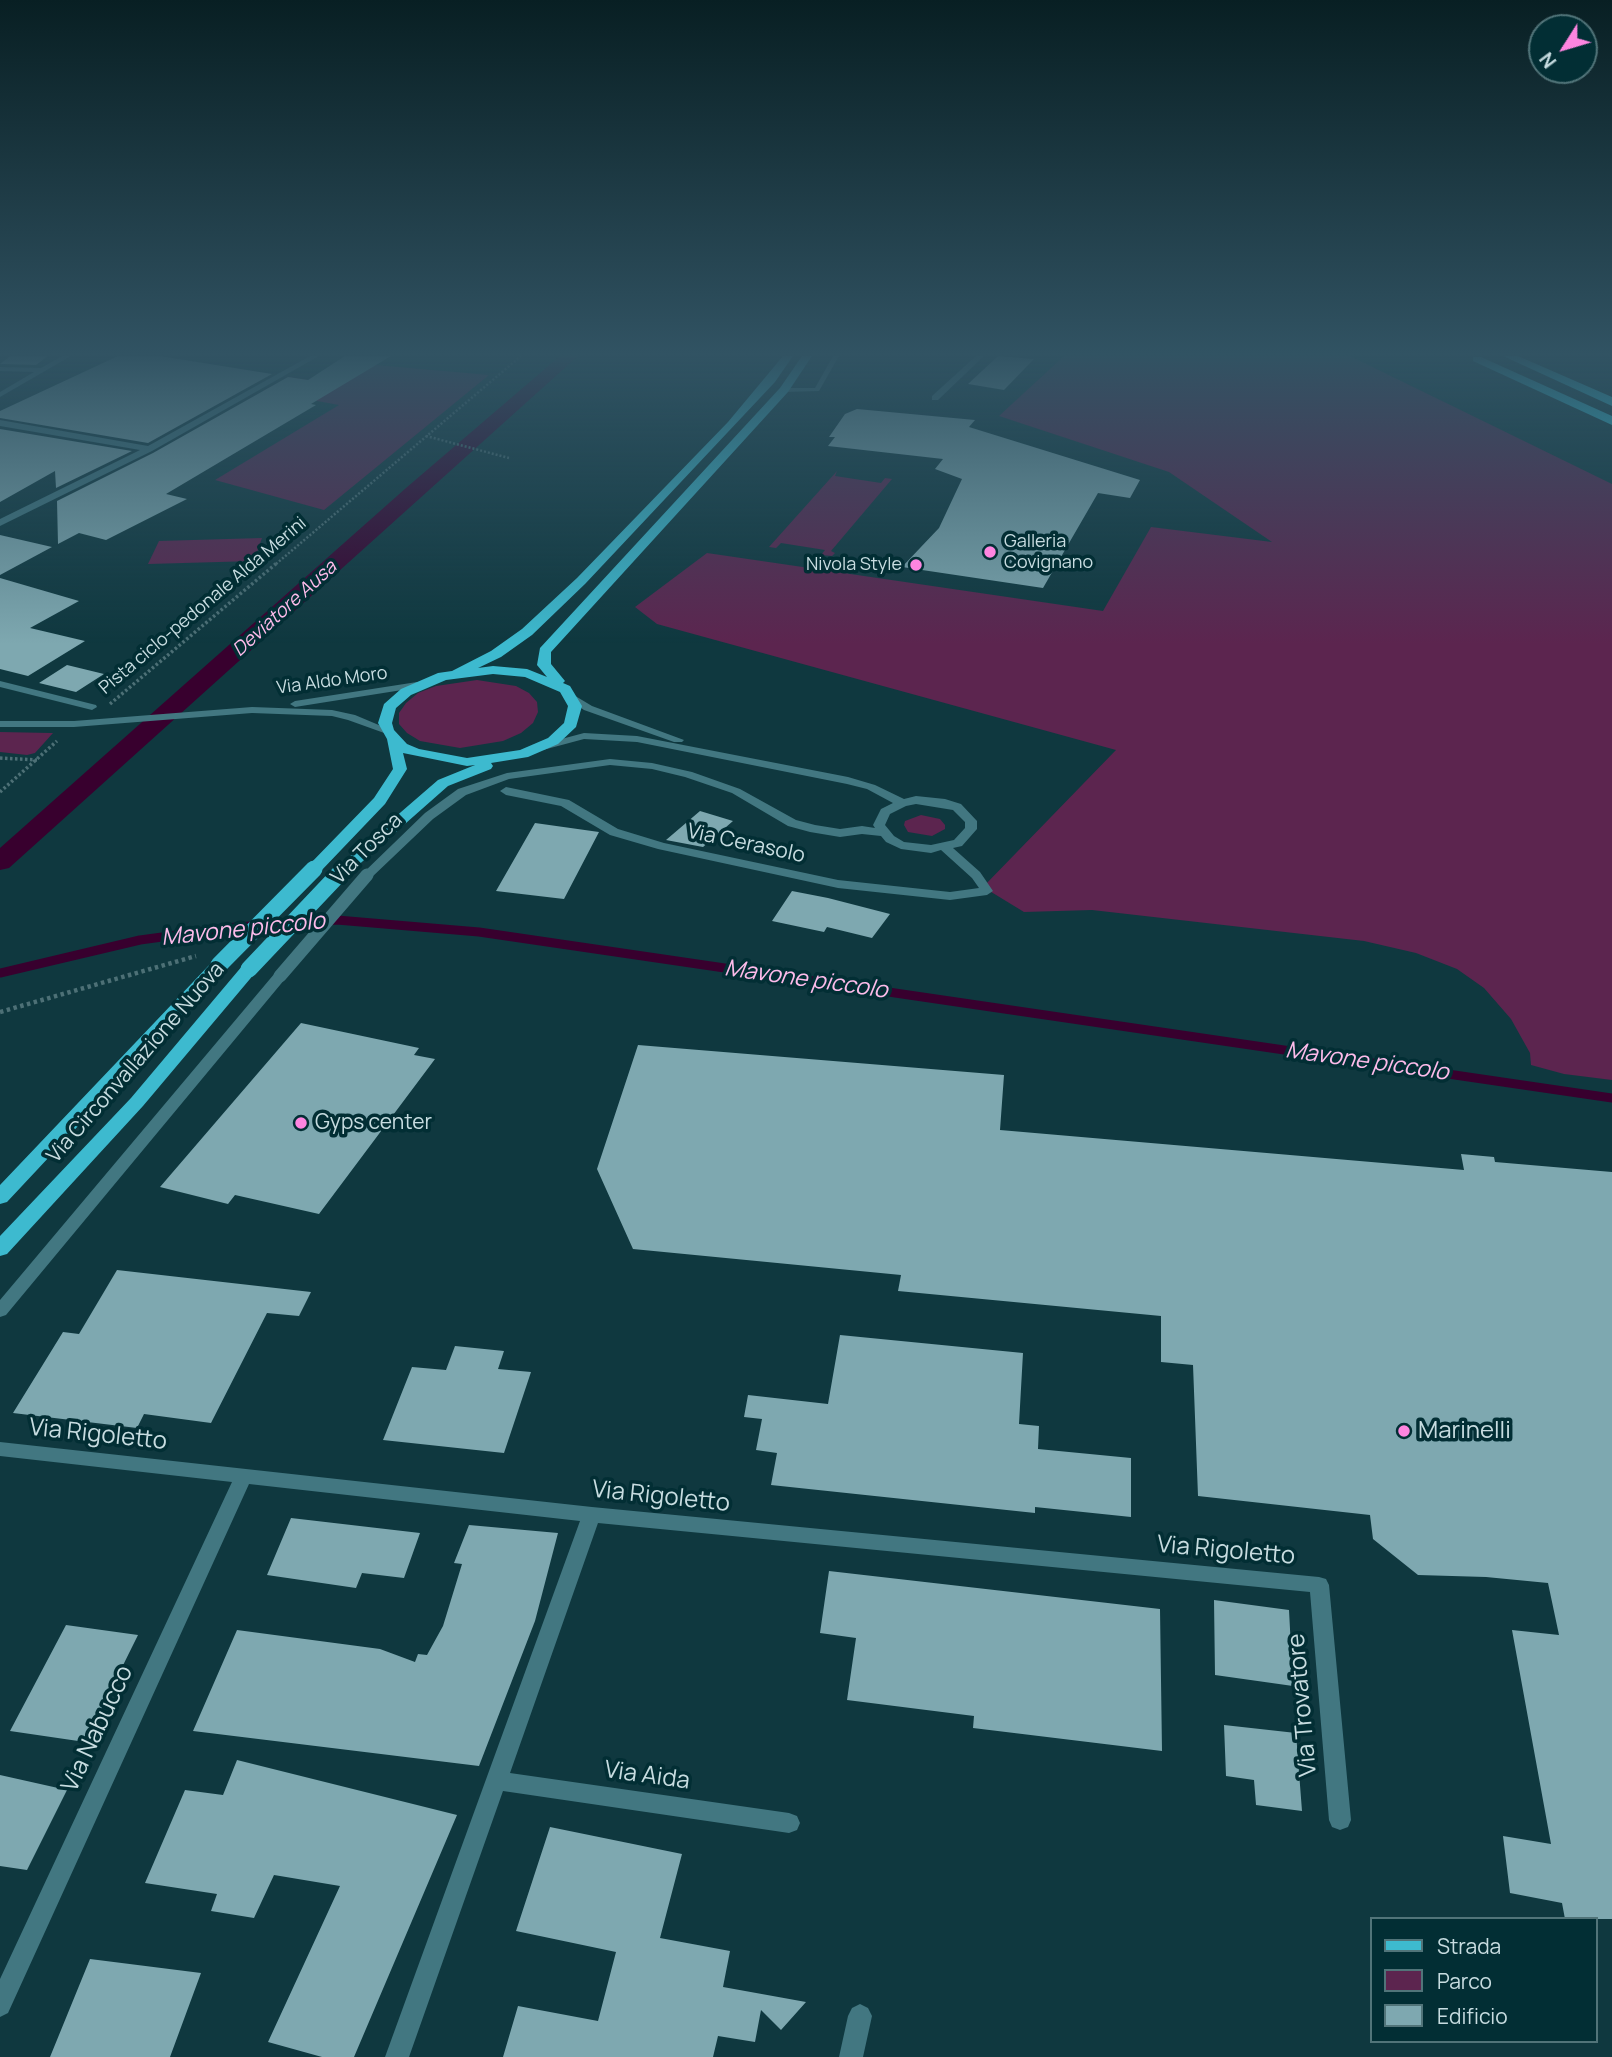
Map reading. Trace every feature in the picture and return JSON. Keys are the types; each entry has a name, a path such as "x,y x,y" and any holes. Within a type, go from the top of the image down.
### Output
{"main road":[{"path":"706,452 581,581 527,632 496,654 457,673 417,685 389,707 384,723 390,736 415,753 439,760 467,762 505,758 540,748 553,741 571,723 575,706 568,693 544,665 545,651 727,452"},
{"path":"457,673 493,670 527,673 568,693"},
{"name":"Via Circonvallazione Nuova","path":"0,1198 219,965 380,801 400,769 390,736"},
{"name":"Via Circonvallazione Nuova","path":"0,1249 137,1102 249,969 340,873 443,783 505,758"}],"street":[{"path":"0,523 143,452"},
{"path":"0,684 92,707"},
{"name":"Via Aldo Moro","path":"252,710 417,685"},
{"path":"568,693 588,708 719,754"},
{"path":"0,724 74,724 252,710 332,713 351,717 390,736"},
{"path":"540,748 584,736 611,736 719,754 871,787 902,803"},
{"name":"Via Tosca","path":"0,1311 368,874 429,816 462,792 507,776 610,762 652,766 688,774 736,791 792,823 840,833 862,830 882,832"},
{"name":"Via Cerasolo","path":"506,791 565,803 614,832 662,846 838,884 950,896 987,891 976,875 945,847"},
{"path":"930,800 944,803 966,814 971,821 971,829 967,837 945,847 931,849 901,845 882,832 879,825 885,812 902,803 930,800"},
{"name":"Via Rigoletto","path":"0,1449 592,1515 1319,1585"},
{"name":"Via Nabucco","path":"0,2005 244,1475"},
{"path":"397,2057 592,1515"},
{"name":"Via Trovatore","path":"1319,1585 1340,1820"},
{"name":"Via Aida","path":"498,1781 789,1824"},
{"path":"851,2057 860,2016"}],"path":[{"name":"Pista ciclo-pedonale Alda Merini","path":"92,707 108,706 406,452"},
{"path":"485,452 509,458"},
{"path":"0,792 52,748 60,736"},
{"path":"0,758 38,760"},
{"path":"0,1012 196,956"}],"green space":[{"path":"261,452 395,452 324,510 215,480"},
{"path":"1108,452 1546,452 1612,484 1612,1080 1564,1074 1531,1065 1530,1053 1511,1019 1484,988 1457,969 1416,953 1364,941 1092,910 1024,912 983,887 1116,750 657,624 635,607 707,553 1103,611 1151,527 1272,542 1169,472"},
{"path":"837,471 835,476 881,483 885,478 892,479 831,551 835,553 832,556 821,555 825,550 781,543 776,548 769,547"},
{"path":"262,538 254,561 148,564 159,541"},
{"path":"477,680 516,686 529,693 537,702 538,712 533,723 521,733 503,741 460,748 420,741 399,724 399,713 418,693 436,686"},
{"path":"0,732 53,733 35,753 27,755 0,752"},
{"path":"921,815 940,819 945,829 932,836 908,832 905,821"}],"building":[{"path":"0,452 130,452 56,488 55,471 0,502"},
{"path":"237,452 166,494 187,499 106,540 79,533 58,544 57,501 153,453"},
{"path":"881,452 1050,452 1140,480 1130,498 1098,493 1043,588 902,567 939,528 962,479 935,469 943,459"},
{"path":"0,535 52,547 0,575"},
{"path":"0,578 79,601 30,628 85,641 28,676 0,669"},
{"path":"67,665 104,674 76,692 39,683"},
{"path":"700,811 733,821 703,847 666,840"},
{"path":"535,823 599,832 564,899 496,891"},
{"path":"792,891 890,914 872,938 827,927 824,932 772,921"},
{"name":"Gyps center","path":"301,1023 419,1048 414,1055 435,1059 319,1214 235,1195 228,1204 160,1187"},
{"name":"Marinelli","path":"638,1045 1004,1075 1000,1130 1464,1170 1461,1154 1494,1157 1495,1162 1612,1172 1612,1919 1565,1917 1562,1903 1510,1893 1503,1836 1551,1844 1512,1630 1559,1635 1548,1583 1486,1577 1418,1575 1373,1539 1370,1515 1198,1496 1193,1365 1161,1362 1161,1316 898,1291 901,1275 633,1249 597,1169"},
{"path":"117,1270 311,1292 299,1316 267,1313 211,1423 144,1414 137,1428 13,1413 63,1332 79,1334"},
{"path":"840,1335 1023,1353 1019,1424 1039,1426 1038,1449 1131,1458 1131,1517 1035,1507 1035,1513 771,1485 777,1453 756,1450 762,1419 744,1417 748,1395 828,1404"},
{"path":"455,1346 504,1351 498,1369 531,1372 504,1453 383,1440 412,1367 446,1370"},
{"path":"291,1518 420,1533 404,1578 362,1573 356,1588 267,1575"},
{"path":"469,1525 558,1533 535,1621 479,1766 193,1731 237,1630 380,1649 415,1662 418,1654 427,1655 443,1626 462,1564 454,1563"},
{"path":"829,1571 1160,1609 1162,1751 973,1728 974,1716 847,1700 856,1638 820,1633"},
{"path":"1214,1600 1289,1610 1293,1686 1215,1675"},
{"path":"66,1625 138,1635 85,1742 10,1731"},
{"path":"1224,1725 1296,1733 1302,1811 1256,1805 1254,1780 1226,1776"},
{"path":"237,1760 457,1815 354,2057 322,2057 268,2042 340,1886 274,1875 254,1918 211,1911 217,1894 145,1883 185,1790 223,1795"},
{"path":"0,1775 67,1790 27,1870 0,1866"},
{"path":"550,1827 682,1854 660,1938 730,1951 723,1987 806,2002 781,2030 761,2010 755,2042 718,2036 713,2057 503,2057 518,2006 598,2021 616,1952 516,1931"},
{"path":"90,1959 201,1973 170,2057 50,2057"}],"waterway":[{"name":"Deviatore Ausa","path":"0,862 459,452"},
{"name":"Mavone piccolo","path":"0,973 140,940 236,927 337,920 479,932 1612,1098"}],"place":[{"name":"Galleria Covignano","path":"990,552"},
{"name":"Nivola Style","path":"916,565"},
{"name":"Gyps center","path":"301,1123"},
{"name":"Marinelli","path":"1404,1431"}]}
